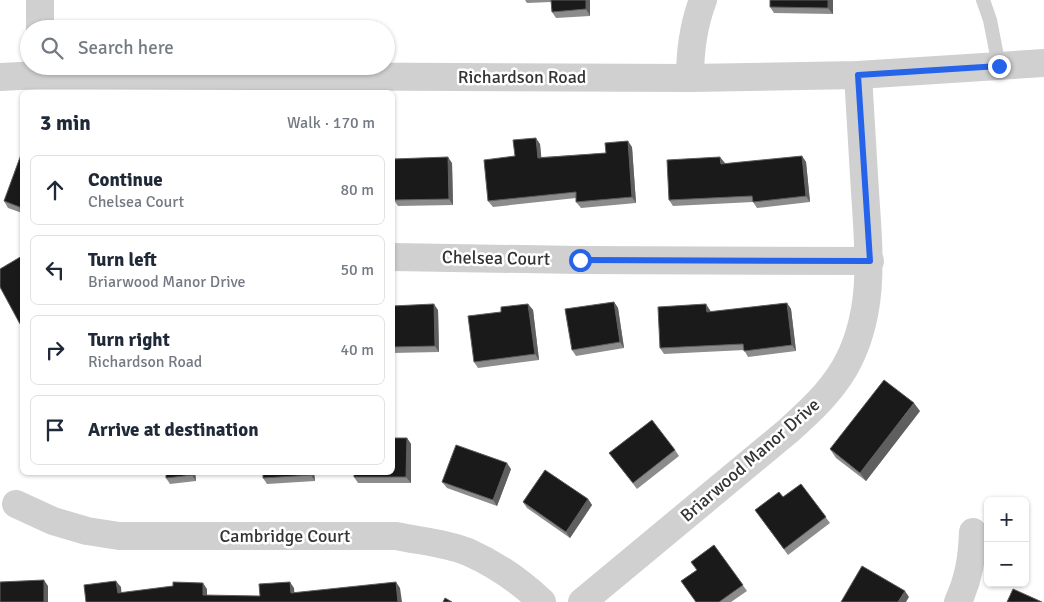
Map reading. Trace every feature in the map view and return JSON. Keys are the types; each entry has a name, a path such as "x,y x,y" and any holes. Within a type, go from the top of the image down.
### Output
{"street":[{"path":"40,0 40,20"},
{"path":"690,78 691,40 695,21 703,0"},
{"name":"Richardson Road","path":"395,75 690,78 858,75 1044,63"},
{"name":"Richardson Road","path":"0,77 20,74"},
{"name":"Briarwood Manor Drive","path":"582,602 788,431 821,401 844,368 860,332 868,296 870,261 858,75"},
{"name":"Chelsea Court","path":"395,257 870,261"},
{"name":"Cambridge Court","path":"16,504 53,522 87,531 119,536 396,536 468,552 499,569 527,588 542,602"},
{"path":"958,602 963,592 972,556 973,532"}],"lane":[{"path":"984,0 999,66"}],"building":[{"path":"551,0 586,0 586,9 552,12"},
{"path":"770,0 828,0 828,8 770,7"},
{"path":"536,138 538,158 606,153 605,143 628,141 632,197 576,202 576,192 488,201 484,160 515,156 513,140"},
{"path":"802,156 806,196 753,202 752,196 669,200 667,160 720,157 721,164"},
{"path":"20,157 20,207 4,201"},
{"path":"448,157 449,199 395,200 395,159"},
{"path":"20,257 20,324 0,287 0,269"},
{"path":"614,302 620,342 572,350 565,309"},
{"path":"787,303 792,345 744,351 743,344 660,348 658,307 706,304 707,312"},
{"path":"434,304 435,346 395,347 395,306"},
{"path":"528,304 535,354 474,362 468,316 501,312 501,307"},
{"path":"884,380 914,403 860,473 830,449"},
{"path":"652,420 675,450 633,483 609,453"},
{"path":"395,438 407,438 406,477 354,477 354,475 395,475"},
{"path":"456,445 507,463 493,500 442,482"},
{"path":"545,470 588,499 566,532 523,502"},
{"path":"166,475 192,475 166,478"},
{"path":"263,475 311,475 263,478"},
{"path":"801,484 826,517 784,549 755,510 779,492 783,497"},
{"path":"714,545 743,585 719,602 696,602 681,581 697,570 691,562"},
{"path":"862,566 905,591 898,602 841,602"},
{"path":"44,580 44,602 0,602 0,582"},
{"path":"116,581 118,593 173,586 173,582 203,583 203,595 260,596 259,584 290,582 291,593 396,582 398,602 86,602 84,585"},
{"path":"1013,589 1042,602 1007,602"},
{"path":"445,598 452,602 443,602"}],"route":[{"path":"580,260 870,261 858,75 999,66"}]}
